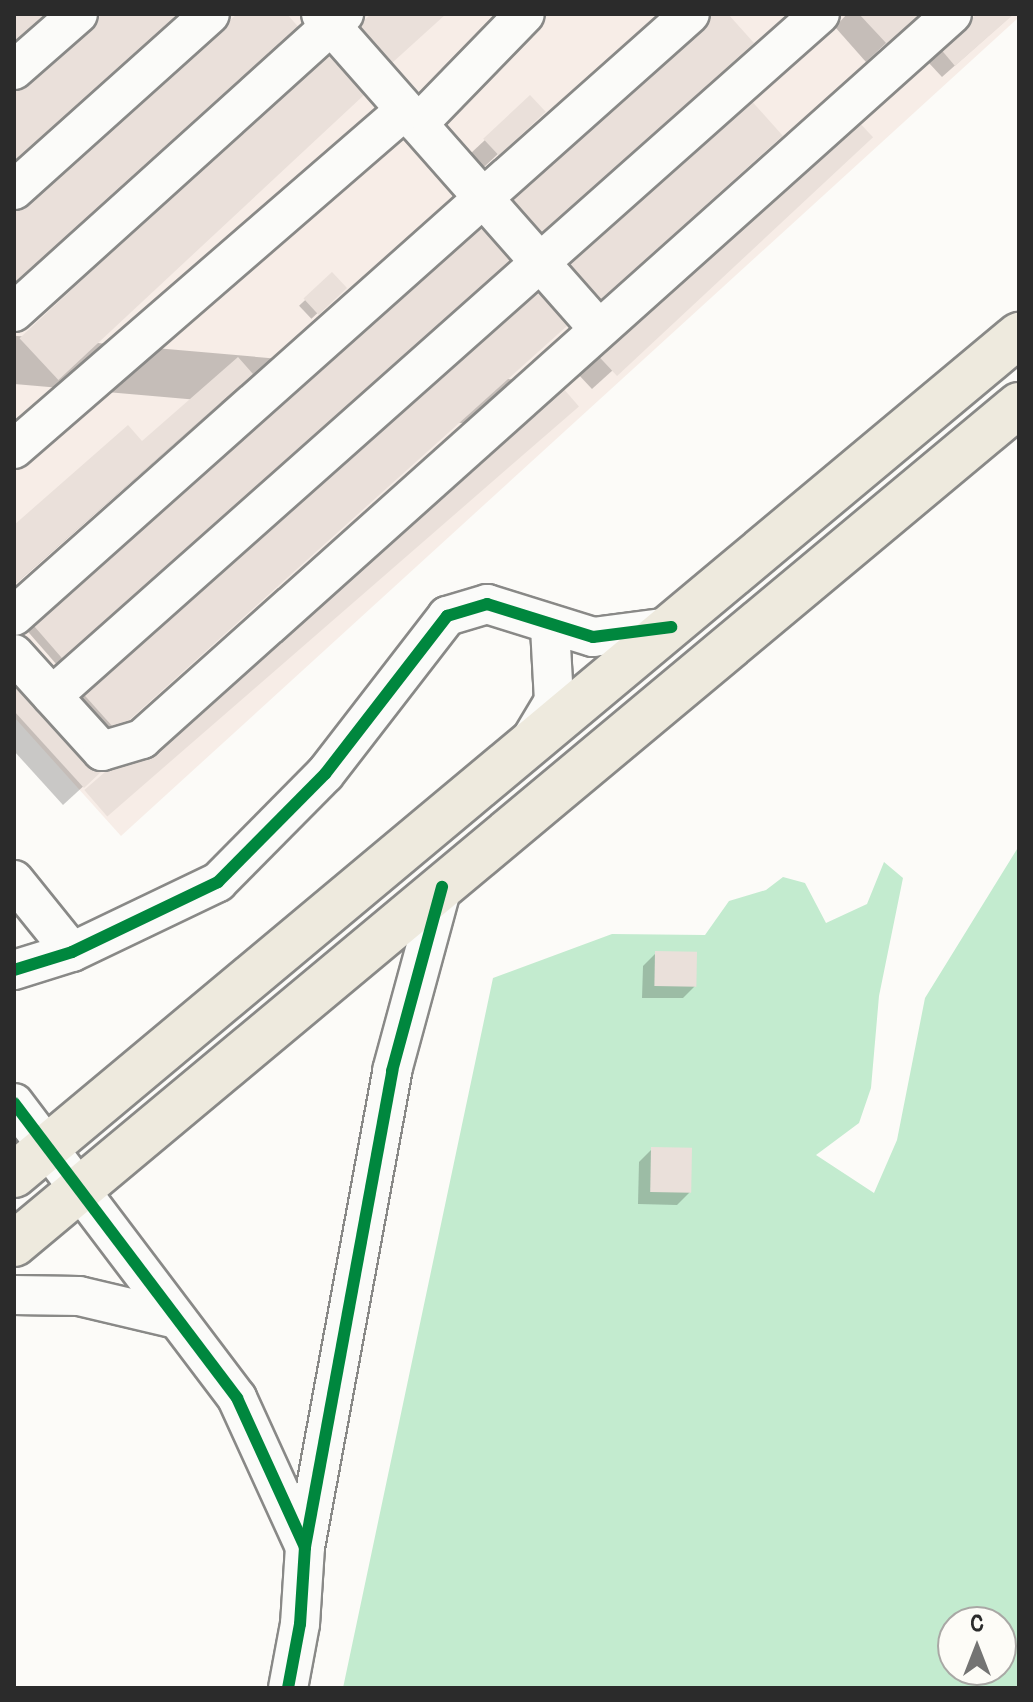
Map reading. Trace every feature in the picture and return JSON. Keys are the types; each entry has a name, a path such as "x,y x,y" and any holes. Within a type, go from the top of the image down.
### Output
{"highway":[{"path":"30,1162 1019,335"},
{"path":"14,1244 1019,405"}],"street":[{"path":"14,70 78,14"},
{"path":"14,190 210,14"},
{"path":"14,449 412,117 525,14"},
{"path":"14,616 690,14"},
{"path":"52,696 820,14"},
{"path":"14,654 102,751 142,739 952,14"},
{"path":"14,312 332,18 412,117 599,329"},
{"path":"14,970 72,952 218,882 325,774 447,616 487,604 530,614 550,627 593,637 671,627"},
{"path":"524,750 554,701 550,627"},
{"path":"14,880 72,952"},
{"path":"288,1688 300,1624 305,1547 392,1071 442,887"},
{"path":"14,1103 30,1162 77,1191 237,1398 305,1547"},
{"path":"14,1295 79,1296 176,1319"}],"shaded area":[{"path":"14,14 1019,14 1019,17 121,836 14,717"}],"green space":[{"path":"1019,846 1019,1688 343,1688 493,978 612,934 705,935 729,901 766,890 783,877 805,883 826,923 867,904 884,862 903,878 879,996 871,1088 859,1123 816,1155 874,1193 897,1140 925,998"}],"building":[{"path":"14,14 48,14 14,44"},
{"path":"102,14 187,14 14,167 14,91"},
{"path":"237,14 287,14 301,30 14,285 14,212"},
{"path":"371,14 446,14 392,63 358,26"},
{"path":"712,14 728,14 754,43 541,234 508,197"},
{"path":"859,14 920,14 887,44"},
{"path":"977,14 1014,14 955,66 939,47"},
{"path":"334,45 373,87 58,380 20,338"},
{"path":"530,95 546,112 499,155 483,139"},
{"path":"748,97 783,136 600,300 565,262"},
{"path":"856,119 873,137 617,376 600,358"},
{"path":"480,220 517,263 62,659 25,616"},
{"path":"332,272 347,288 318,315 303,299"},
{"path":"544,282 576,318 117,731 85,696"},
{"path":"238,357 253,374 14,585 14,525 128,425 142,441"},
{"path":"556,380 579,406 107,816 84,790"},
{"path":"14,674 102,771 84,788 14,711"},
{"path":"655,951 697,952 696,987 654,986"},
{"path":"651,1147 692,1148 691,1193 650,1192"}],"cycle path":[{"path":"14,970 72,952 218,882 325,774 447,616 487,604 593,637 671,627"},
{"path":"305,1547 392,1071 442,887"},
{"path":"14,1103 237,1398 305,1547 300,1624 288,1688"}]}
